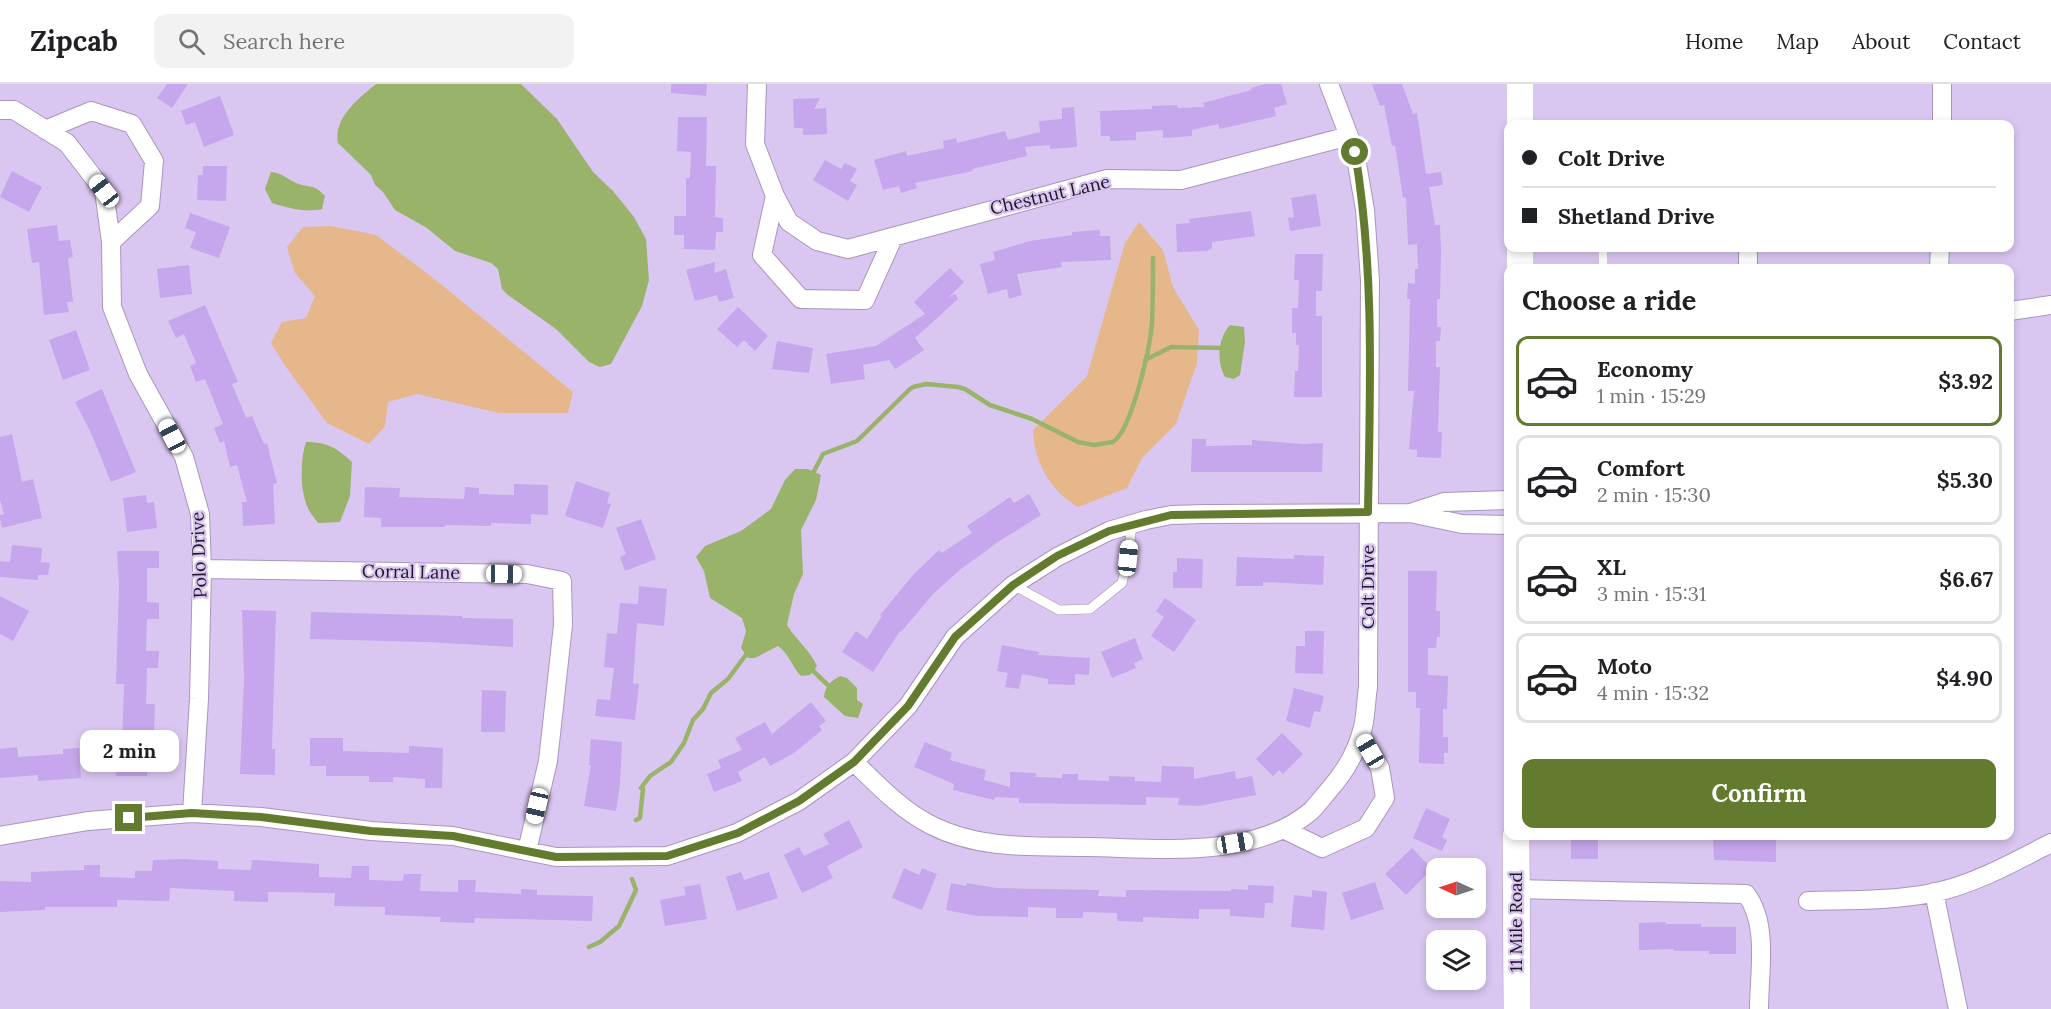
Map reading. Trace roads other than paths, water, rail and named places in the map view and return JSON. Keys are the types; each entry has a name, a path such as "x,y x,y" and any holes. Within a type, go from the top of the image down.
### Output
{"street":[{"name":"Chestnut Lane","path":"757,84 755,144 774,196 789,222 817,241 848,249 978,212 1107,179 1181,180 1349,136"},
{"name":"Colt Drive","path":"854,762 891,798 931,825 976,842 1018,845 1194,849 1255,839 1283,828 1311,811 1341,776 1355,752 1361,735 1368,687 1370,280 1365,210 1355,152 1329,84"},
{"path":"1520,84 1520,120"},
{"path":"1942,84 1942,120"},
{"name":"Polo Drive","path":"0,110 14,110 67,143 104,191 111,242 112,307 138,374 184,457 200,514 202,569 199,699 192,813"},
{"path":"45,130 91,111 132,124 154,160 150,206 111,242"},
{"path":"774,196 762,255 801,298 865,300 893,238"},
{"path":"2014,311 2050,310"},
{"path":"1410,513 1444,502 1504,500"},
{"path":"0,836 88,821 192,813 261,817 371,831 453,836 556,857 667,856 738,833 799,801 854,762 908,706 955,637 1013,585 1057,556 1109,531 1171,515 1410,513 1462,524 1504,525"},
{"name":"Corral Lane","path":"202,569 527,574 562,581 563,625 548,761 527,851"},
{"path":"1283,828 1322,848 1366,828 1385,798 1380,768 1361,735"},
{"name":"11 Mile Road","path":"1516,840 1517,1009"},
{"path":"1808,901 1878,899 1934,892 1978,878 2051,843"},
{"path":"1516,889 1746,894 1754,904 1760,927 1759,1009"},
{"path":"1934,892 1958,1009"}],"lane":[{"path":"1013,585 1059,610 1090,609 1122,583 1132,524"}],"waterway":[{"path":"811,477 823,454 857,441 909,390 926,384 965,389 990,405 1032,419 1078,442 1094,445 1113,442 1127,421 1139,387 1148,350 1152,323 1153,258"},
{"path":"1145,360 1171,347 1225,348"},
{"path":"636,820 640,818 643,789 641,788 650,776 671,762 684,743 693,720 703,709 711,693 728,679 748,652"},
{"path":"809,667 831,688"},
{"path":"589,947 600,942 619,926 636,890 632,879"}]}
